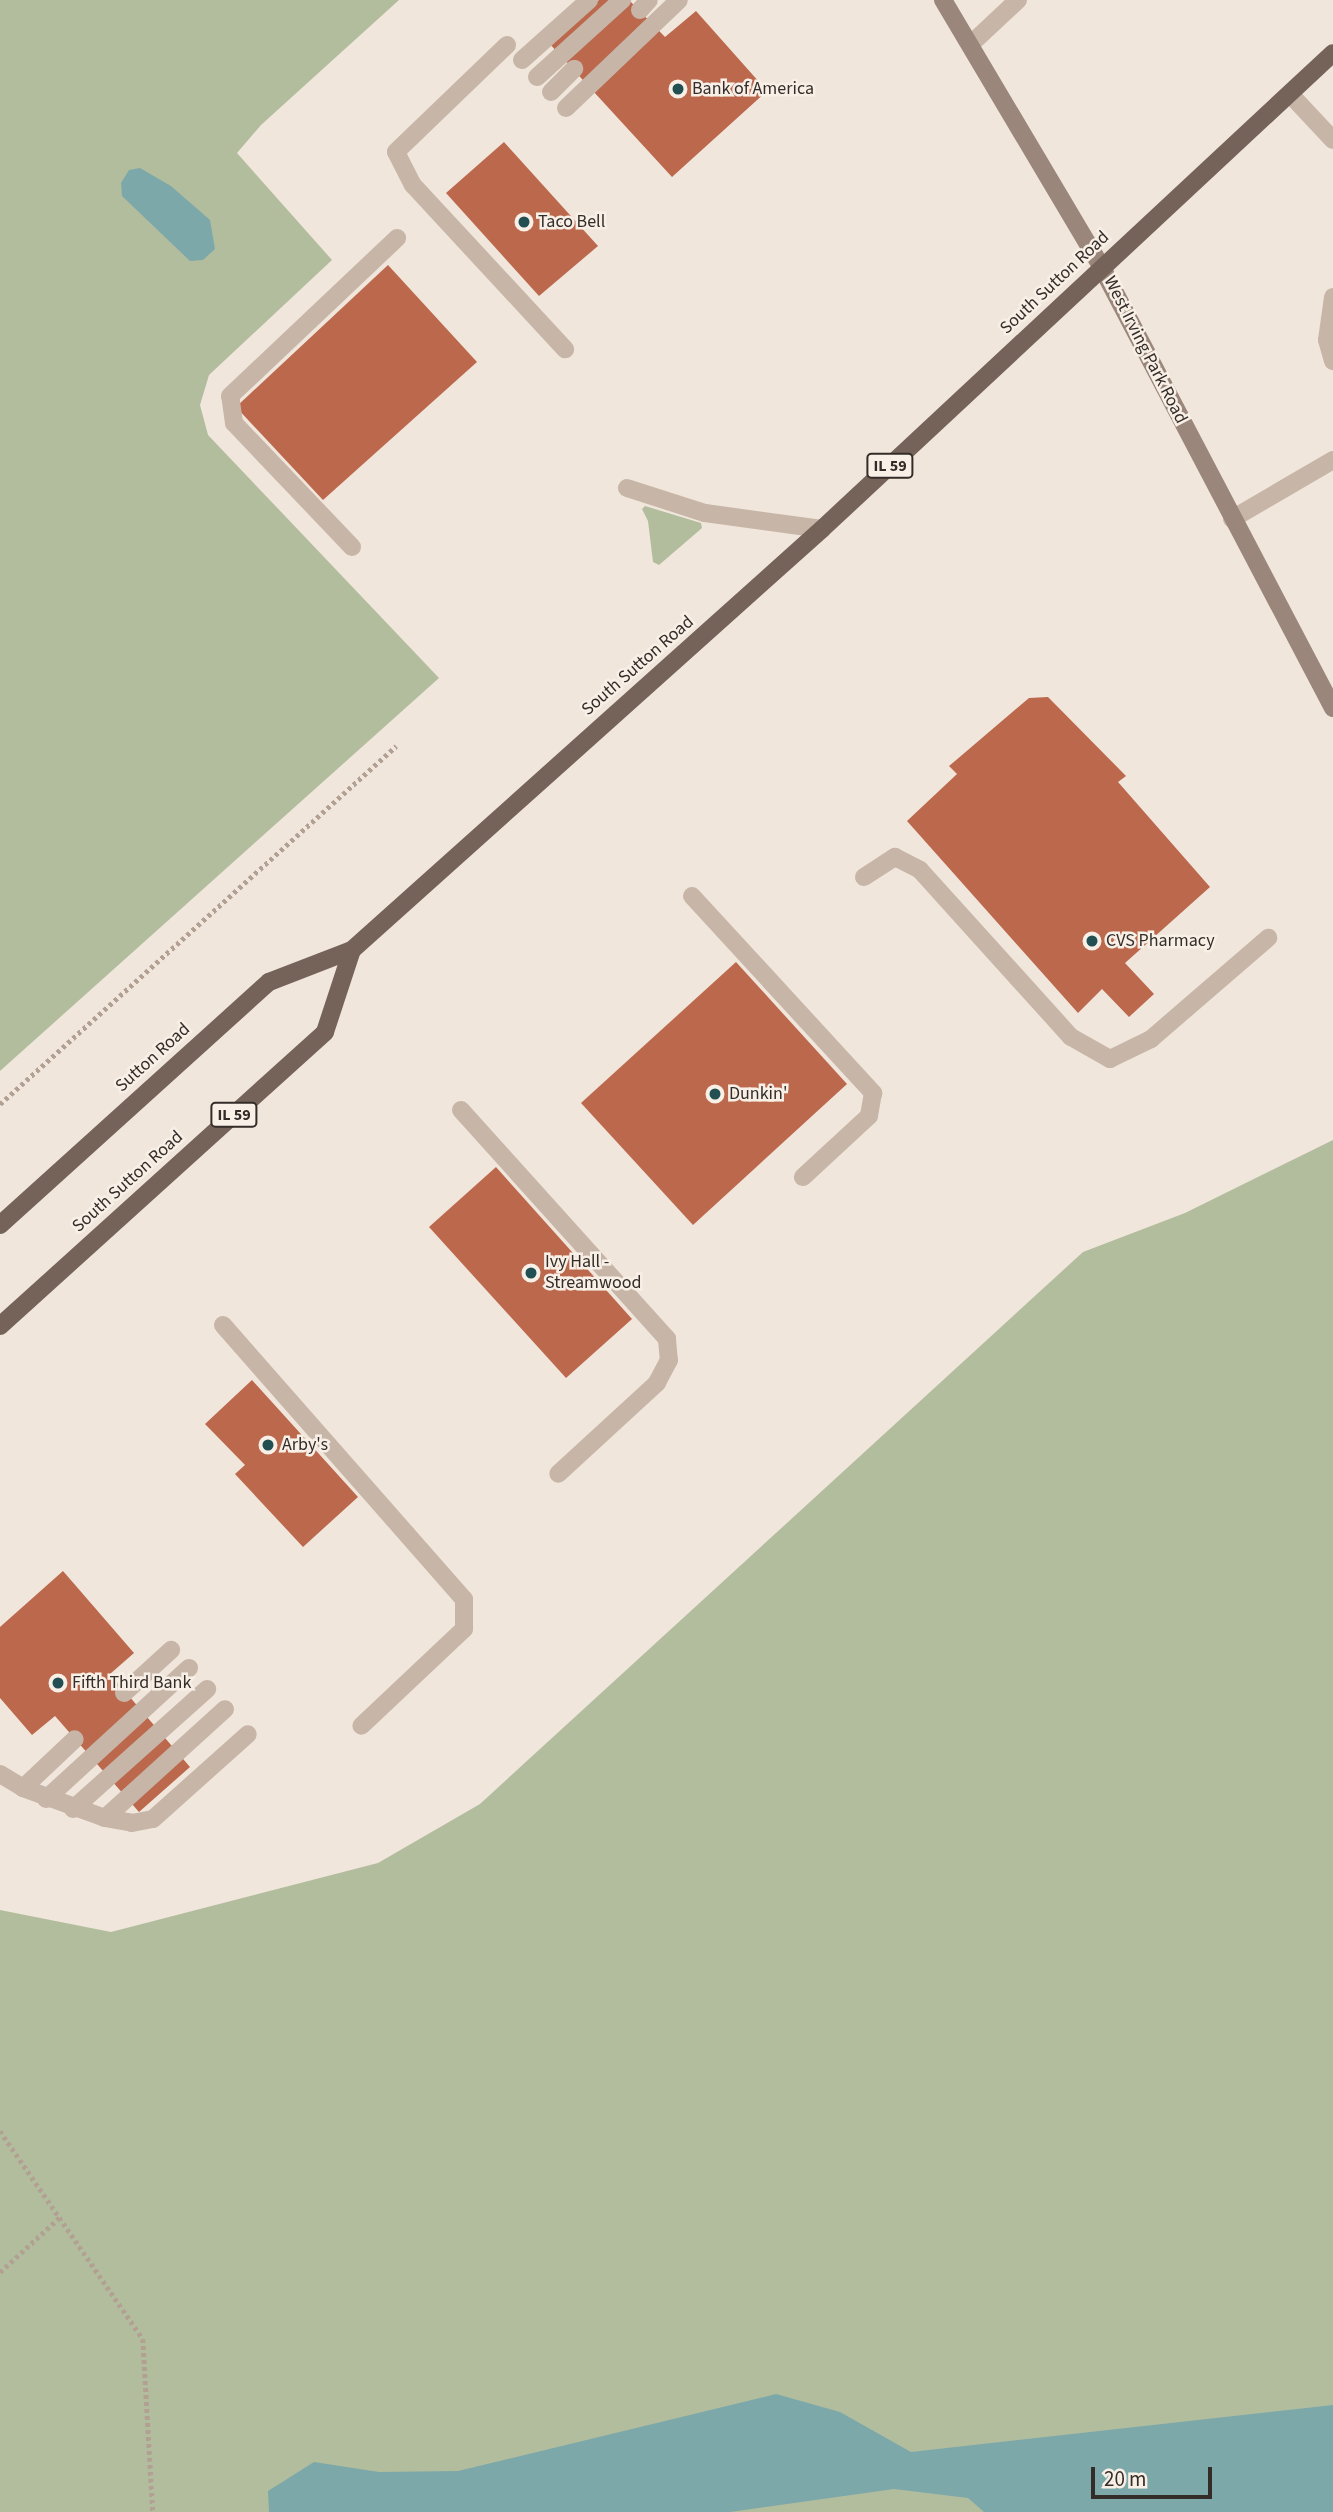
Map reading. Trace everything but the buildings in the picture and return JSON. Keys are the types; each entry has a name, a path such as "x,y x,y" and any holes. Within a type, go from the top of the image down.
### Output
{"main road":[{"name":"West Irving Park Road","path":"943,0 972,43 1102,268 1333,708"},
{"name":"South Sutton Road","path":"0,1326 325,1032 352,950 822,529 1290,94 1330,63"},
{"name":"Sutton Road","path":"0,1225 269,982 352,950"}],"lane":[{"path":"522,60 589,0"},
{"path":"537,77 622,0"},
{"path":"566,108 679,0"},
{"path":"972,43 1018,0"},
{"path":"508,45 396,152 413,185 565,349"},
{"path":"551,92 574,69"},
{"path":"1290,94 1333,141"},
{"path":"352,547 234,423 230,396 397,237"},
{"path":"1333,297 1327,340 1333,360"},
{"path":"1233,519 1333,460"},
{"path":"627,488 705,513 822,529"},
{"path":"864,877 895,857 920,870 1071,1037 1110,1059 1151,1039 1268,938"},
{"path":"692,895 873,1093 869,1116 803,1177"},
{"path":"461,1110 667,1339 669,1360 657,1383 558,1474"},
{"path":"223,1325 414,1537 464,1599 464,1629 361,1726"},
{"path":"124,1693 170,1650"},
{"path":"46,1798 189,1668"},
{"path":"73,1809 207,1689"},
{"path":"105,1818 225,1709"},
{"path":"0,1774 23,1788 73,1809 132,1822 153,1819 248,1734"},
{"path":"23,1788 75,1739"}],"path":[{"path":"0,1104 396,746"},
{"path":"0,2131 143,2339 153,2512"},
{"path":"0,2272 60,2217"}],"green space":[{"path":"0,0 399,0 261,125 237,153 332,260 209,375 200,405 208,435 439,678 0,1071"},
{"path":"645,506 701,523 702,528 659,565 653,562 648,521 642,509"},
{"path":"1333,1140 1333,2512 0,2512 0,1910 111,1932 378,1863 480,1804 1083,1252 1185,1213"}],"water":[{"path":"140,168 171,186 210,220 215,249 203,260 190,261 122,196 121,183 129,170"},
{"path":"776,2394 840,2412 911,2452 1333,2405 1333,2512 984,2512 968,2498 894,2489 730,2512 269,2512 268,2491 314,2462 379,2472 458,2471"}],"place":[{"name":"Bank of America","path":"678,89"},
{"name":"Taco Bell","path":"524,222"},
{"name":"CVS Pharmacy","path":"1092,941"},
{"name":"Dunkin'","path":"715,1094"},
{"name":"Ivy Hall - Streamwood","path":"531,1273"},
{"name":"Arby's","path":"268,1445"},
{"name":"Fifth Third Bank","path":"58,1683"}]}
